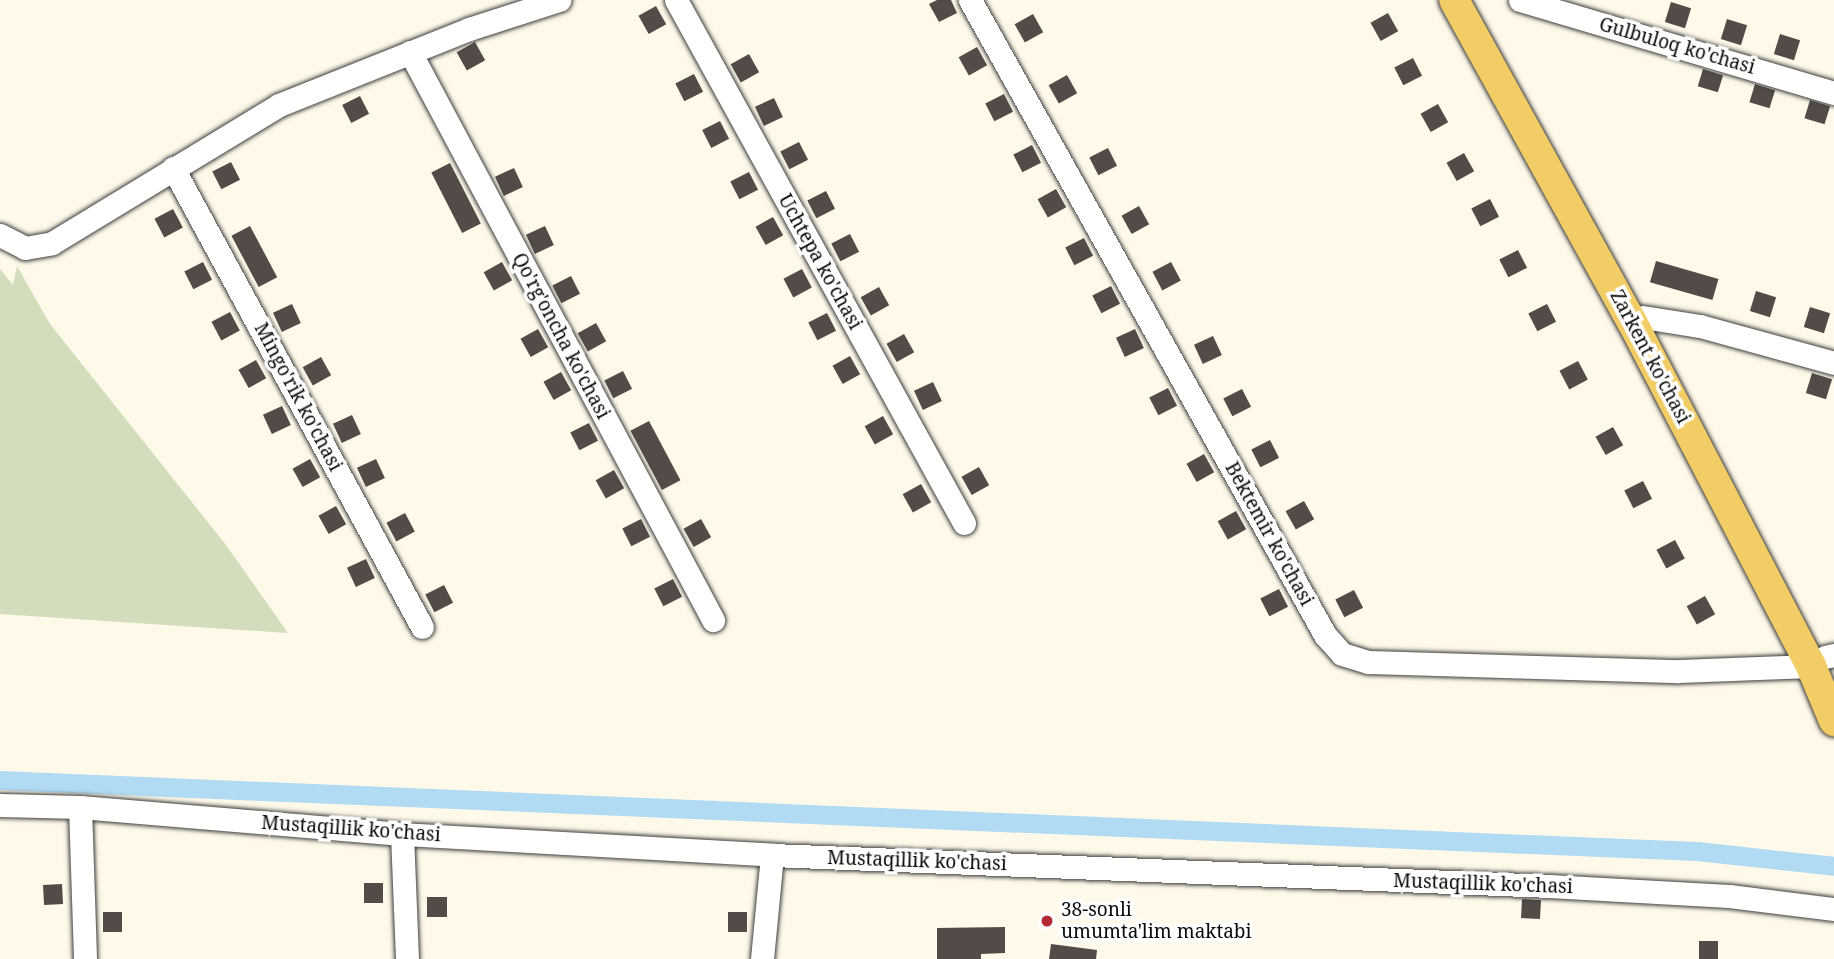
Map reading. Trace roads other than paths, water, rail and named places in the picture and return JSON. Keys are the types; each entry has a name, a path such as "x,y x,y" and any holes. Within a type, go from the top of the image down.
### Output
{"main road":[{"name":"Zarkent ko'chasi","path":"1467,0 1632,322 1826,664"},
{"name":"Zarkent ko'chasi","path":"1467,0 1643,317 1826,664 1834,721"}],"street":[{"path":"0,235 25,248 52,243 279,105 410,52 558,0"},
{"name":"Uchtepa ko'chasi","path":"676,0 964,523"},
{"name":"Bektemir ko'chasi","path":"970,0 1325,635 1342,654 1369,662 1679,671 1826,664"},
{"name":"Gulbuloq ko'chasi","path":"1520,0 1834,93"},
{"name":"Qo'rg'oncha ko'chasi","path":"410,52 713,620"},
{"name":"Mingo'rik ko'chasi","path":"173,168 422,626"},
{"path":"1643,317 1700,326 1834,363"},
{"name":"Mustaqillik ko'chasi","path":"0,805 80,807 402,834 772,855 1549,886 1729,896 1834,909"},
{"path":"80,807 85,959"},
{"path":"402,834 407,959"},
{"path":"762,959 772,855"}],"waterway":[{"path":"0,780 1697,851 1834,866"}],"place":[{"name":"38-sonli umumta'lim maktabi","path":"1047,921"}]}
